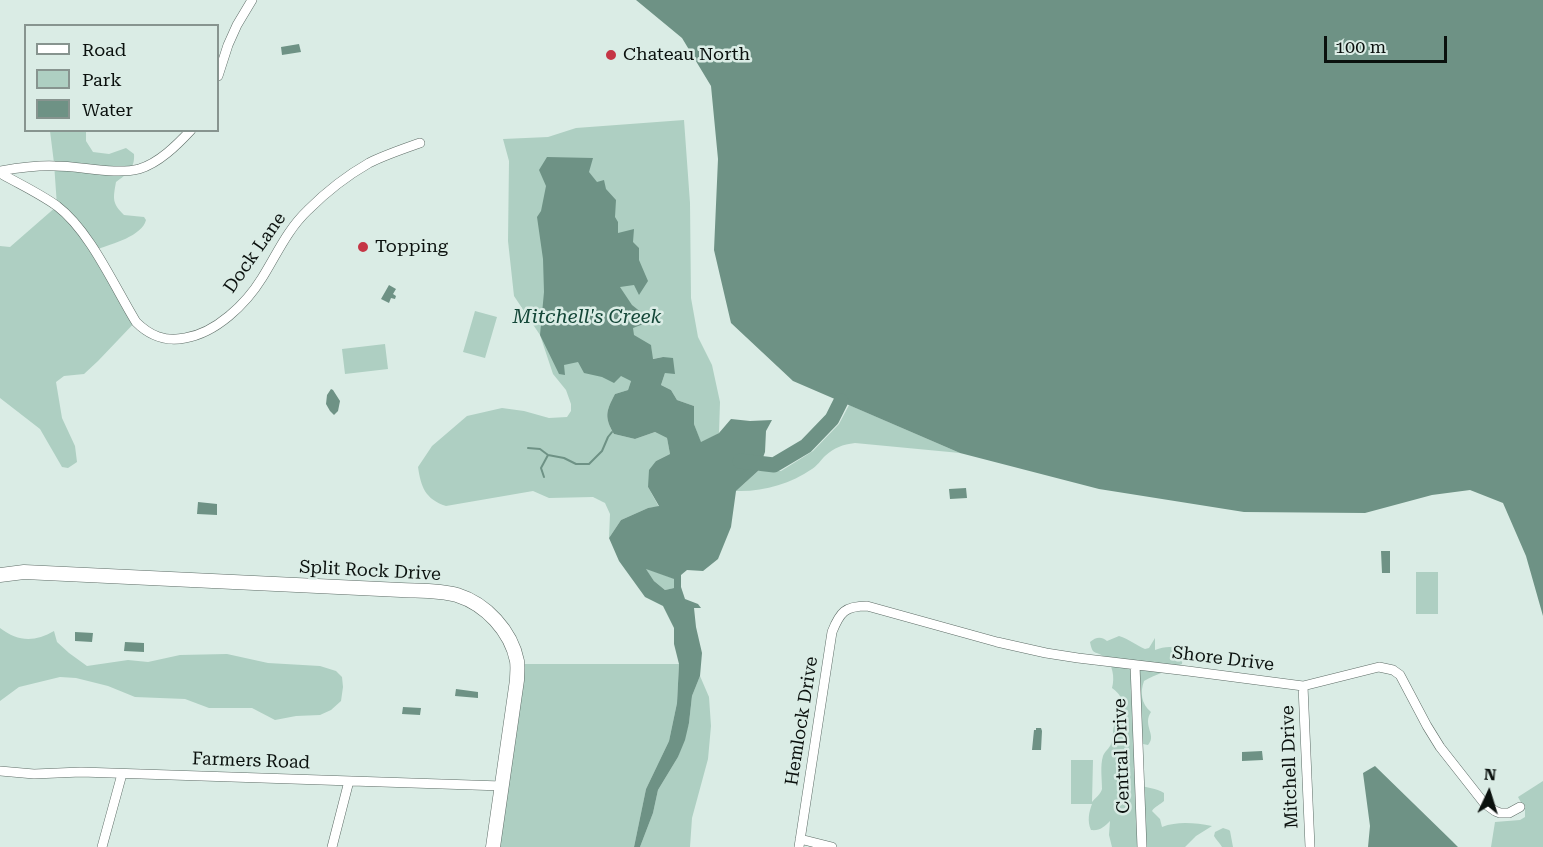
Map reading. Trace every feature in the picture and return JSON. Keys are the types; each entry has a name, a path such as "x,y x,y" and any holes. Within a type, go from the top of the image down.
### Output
{"street":[{"path":"219,73 237,25 252,0"},
{"name":"Dock Lane","path":"0,172 55,165 125,171 140,168 149,165 170,151 189,132"},
{"name":"Dock Lane","path":"0,172 46,199 67,215 87,239 136,322 155,337 175,340 203,332 234,312 262,279 293,226 329,192 369,163 420,143"},
{"name":"Split Rock Drive","path":"0,575 24,572 440,592 469,600 486,611 497,622 509,640 517,662 517,680 494,847"},
{"name":"Shore Drive","path":"851,608 867,606 997,642 1046,653 1303,686 1383,667 1393,670 1404,680 1426,726 1484,802 1500,813 1509,813 1520,807"},
{"name":"Hemlock Drive","path":"800,843 832,632 842,613 851,608"},
{"name":"Central Drive","path":"1135,664 1142,847"},
{"name":"Mitchell Drive","path":"1303,686 1310,847"},
{"name":"Farmers Road","path":"0,771 34,774 81,772 502,786"},
{"path":"102,847 122,774"},
{"path":"332,847 349,781"},
{"path":"800,843 832,847"}],"green space":[{"path":"684,120 690,203 691,298 698,337 712,365 720,402 719,433 701,443 694,424 694,406 677,400 671,390 661,385 665,373 663,357 652,359 651,346 628,390 615,394 608,410 608,418 614,434 635,439 655,432 667,438 670,454 656,461 648,487 659,507 648,508 621,520 609,538 610,514 605,503 593,497 549,498 533,491 446,506 433,500 425,491 418,467 432,446 467,416 502,408 549,418 567,417 571,411 566,390 553,374 540,335 514,296 508,241 509,161 503,139 548,137 576,128"},
{"path":"50,132 86,132 86,141 93,152 109,154 126,148 134,154 134,159 127,174 116,182 114,200 124,215 144,217 146,220 139,231 133,235 98,249 139,318 84,374 64,376 56,382 62,418 75,446 77,462 68,468 62,467 40,429 0,398 0,246 10,247 57,206"},
{"path":"475,311 497,317 485,358 463,352"},
{"path":"385,344 388,369 345,374 342,349"},
{"path":"849,405 960,453 855,443 832,450 814,468 785,483 756,490 736,491 758,471 781,471 813,451 839,424"},
{"path":"645,568 675,579 674,588 665,590 654,581"},
{"path":"1416,572 1438,572 1438,614 1416,614"},
{"path":"0,628 13,636 27,639 47,635 54,631 57,642 87,666 128,660 148,662 180,655 227,654 268,663 320,666 336,671 342,677 341,701 331,710 320,715 275,720 252,708 209,708 185,699 135,697 108,686 76,678 60,677 19,687 0,701"},
{"path":"1119,636 1145,649 1149,648 1155,638 1155,650 1175,647 1183,655 1182,664 1144,681 1142,698 1151,712 1148,721 1151,739 1148,745 1143,744 1143,740 1139,745 1138,785 1164,793 1164,801 1152,811 1160,819 1162,827 1187,823 1212,826 1196,836 1185,847 1112,847 1109,835 1110,821 1102,828 1091,830 1089,817 1092,804 1071,804 1071,760 1093,760 1092,802 1101,791 1103,756 1112,742 1114,726 1122,706 1120,697 1112,688 1113,675 1109,663 1103,656 1093,651 1090,642 1098,638 1107,641"},
{"path":"517,664 679,664 677,703 669,741 646,789 634,847 497,847"},
{"path":"700,676 709,697 711,726 708,759 692,818 690,847 640,847 653,813 658,790 678,757 689,723 692,696"},
{"path":"1543,781 1543,847 1491,847 1495,822 1520,820 1525,817 1525,810 1518,797"},
{"path":"1223,828 1230,831 1233,847 1222,847 1214,836 1215,832"}],"water":[{"path":"636,0 1543,0 1543,616 1526,556 1503,503 1470,490 1432,495 1365,513 1244,512 1099,489 960,453 793,381 731,323 714,250 718,159 711,86 682,38"},
{"path":"299,44 301,52 282,55 281,47"},
{"name":"Mitchell's Creek","path":"547,157 593,158 589,172 597,182 604,180 606,189 616,200 615,217 618,222 618,233 634,229 633,242 639,248 639,260 648,281 639,295 634,285 620,287 632,305 642,313 646,323 633,328 634,335 651,345 653,359 673,358 675,374 665,373 661,385 671,390 677,400 694,406 694,424 701,442 719,433 731,419 772,420 766,431 765,452 758,471 736,491 731,527 718,559 703,571 687,570 681,575 681,587 685,599 698,604 701,608 694,608 702,653 700,676 692,696 685,740 678,757 658,790 653,813 640,847 634,847 646,789 669,741 677,703 679,664 674,644 674,628 663,606 645,597 619,561 609,538 621,520 648,508 659,506 648,487 649,470 656,461 670,454 667,438 655,432 635,439 614,434 607,414 615,394 628,390 631,381 621,376 614,383 602,377 584,373 578,362 564,365 565,375 559,374 540,335 544,292 543,259 537,217 541,211 546,186 539,170","holes":["646,569 674,579 674,588 665,590 654,581"]},
{"path":"389,285 396,289 393,294 396,296 395,299 391,298 389,303 381,299"},
{"path":"331,389 340,401 338,411 334,415 326,404 327,395"},
{"path":"966,488 967,498 950,499 949,489"},
{"path":"198,502 217,504 217,515 197,514"},
{"path":"1381,551 1390,551 1390,573 1382,573"},
{"path":"75,632 93,633 92,642 75,641"},
{"path":"125,642 144,643 144,652 124,651"},
{"path":"456,689 478,692 478,698 455,696"},
{"path":"403,707 421,708 420,715 402,714"},
{"path":"1036,728 1041,728 1042,731 1041,750 1032,750"},
{"path":"1262,751 1263,760 1242,761 1242,752"},
{"path":"1375,766 1458,847 1368,847 1370,826 1363,773"}],"waterway":[{"name":"Mitchell's Creek","path":"740,461 774,465 806,446 832,419 841,401"},
{"path":"544,477 541,468 548,455 564,458 576,464 589,464 602,451 612,432"},
{"path":"528,448 540,449 548,455"}],"place":[{"name":"Chateau North","path":"611,55"},
{"name":"Topping","path":"363,247"}]}
